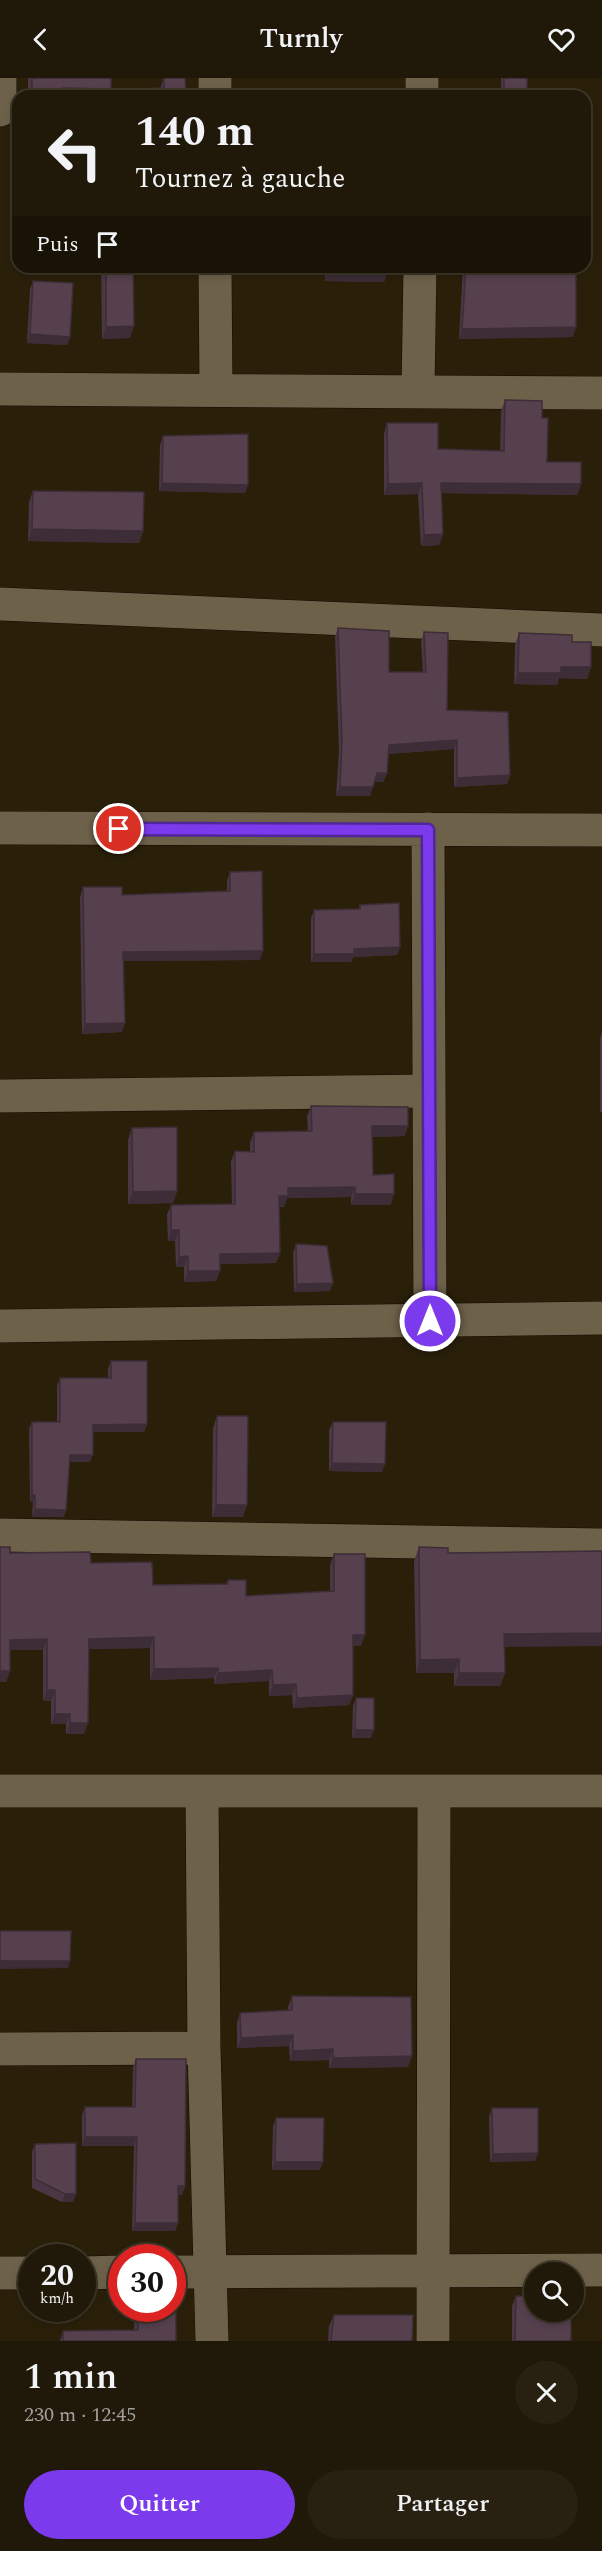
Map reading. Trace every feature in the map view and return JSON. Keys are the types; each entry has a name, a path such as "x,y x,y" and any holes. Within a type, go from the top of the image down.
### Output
{"street":[{"path":"0,78 0,110"},
{"path":"215,273 216,390"},
{"path":"418,392 420,273"},
{"path":"0,389 602,393"},
{"path":"0,604 602,630"},
{"path":"0,828 602,830"},
{"path":"428,830 430,1321"},
{"path":"0,1096 429,1091"},
{"path":"0,1326 602,1318"},
{"path":"0,1535 602,1545"},
{"path":"0,1791 602,1791"},
{"path":"202,1791 204,2048 212,2341"},
{"path":"432,2341 434,1791"},
{"path":"0,2049 204,2048"},
{"path":"186,2272 602,2270"},
{"path":"0,2273 18,2273"}],"building":[{"path":"32,78 111,78 111,89 32,90"},
{"path":"164,78 185,78 186,90 142,90 164,88"},
{"path":"504,78 527,78 527,90 504,90"},
{"path":"106,273 133,273 134,326 106,327"},
{"path":"466,273 576,273 576,327 462,329"},
{"path":"33,281 73,283 70,337 30,334"},
{"path":"505,400 542,401 542,418 548,418 547,462 581,462 581,484 441,483 443,534 424,535 422,483 388,484 387,423 438,423 438,449 504,451"},
{"path":"248,434 248,485 162,483 163,436"},
{"path":"33,491 144,492 143,531 32,529"},
{"path":"338,628 389,631 389,672 426,672 424,632 448,633 447,710 508,712 510,775 457,778 457,740 389,745 387,773 377,773 373,787 340,787 342,742"},
{"path":"519,633 572,635 572,642 591,642 591,667 561,667 561,673 518,673"},
{"path":"262,871 263,951 123,952 125,1023 85,1024 83,887 122,887 122,895 230,891 230,872"},
{"path":"399,903 400,947 354,949 354,954 314,954 314,910 360,909 360,905"},
{"path":"311,1106 408,1107 408,1126 372,1126 373,1175 394,1174 394,1194 355,1194 355,1187 288,1188 288,1196 279,1196 280,1253 220,1254 220,1271 188,1271 188,1256 179,1257 179,1230 171,1230 171,1205 235,1204 235,1151 254,1152 254,1132 312,1131"},
{"path":"177,1127 177,1191 133,1192 132,1128"},
{"path":"296,1244 327,1246 333,1283 297,1284"},
{"path":"111,1361 147,1361 147,1424 93,1425 93,1455 70,1455 66,1510 35,1509 35,1495 32,1495 32,1422 60,1422 60,1378 111,1378"},
{"path":"217,1416 248,1416 247,1505 216,1505"},
{"path":"333,1422 386,1422 385,1464 332,1463"},
{"path":"0,1547 10,1547 10,1553 90,1552 91,1563 152,1562 153,1585 228,1584 228,1580 246,1580 246,1596 334,1591 334,1554 365,1554 365,1635 353,1635 353,1695 297,1698 296,1684 273,1685 272,1670 218,1673 218,1668 154,1669 154,1637 89,1639 88,1723 70,1723 70,1714 55,1714 55,1690 47,1690 47,1639 10,1640 10,1671 0,1671"},
{"path":"419,1547 448,1548 448,1553 602,1551 602,1633 504,1634 505,1673 459,1673 459,1659 420,1660"},
{"path":"356,1698 374,1698 374,1730 355,1730"},
{"path":"0,1931 71,1931 70,1961 0,1961"},
{"path":"292,1996 411,1997 412,2056 333,2058 333,2049 293,2051 293,2035 241,2038 240,2013 292,2010"},
{"path":"136,2059 186,2059 185,2186 178,2186 178,2223 135,2223 137,2137 85,2137 85,2107 135,2107"},
{"path":"492,2108 538,2108 538,2153 493,2154"},
{"path":"276,2118 324,2118 323,2162 275,2162"},
{"path":"76,2143 76,2194 65,2194 35,2179 35,2144"},
{"path":"516,2296 524,2296 524,2322 571,2322 571,2341 515,2341"},
{"path":"334,2315 413,2315 412,2341 331,2341"},
{"path":"138,2322 176,2322 176,2341 63,2341 63,2331 138,2330"}],"route":[{"path":"119,829 428,830 430,1321"}]}
